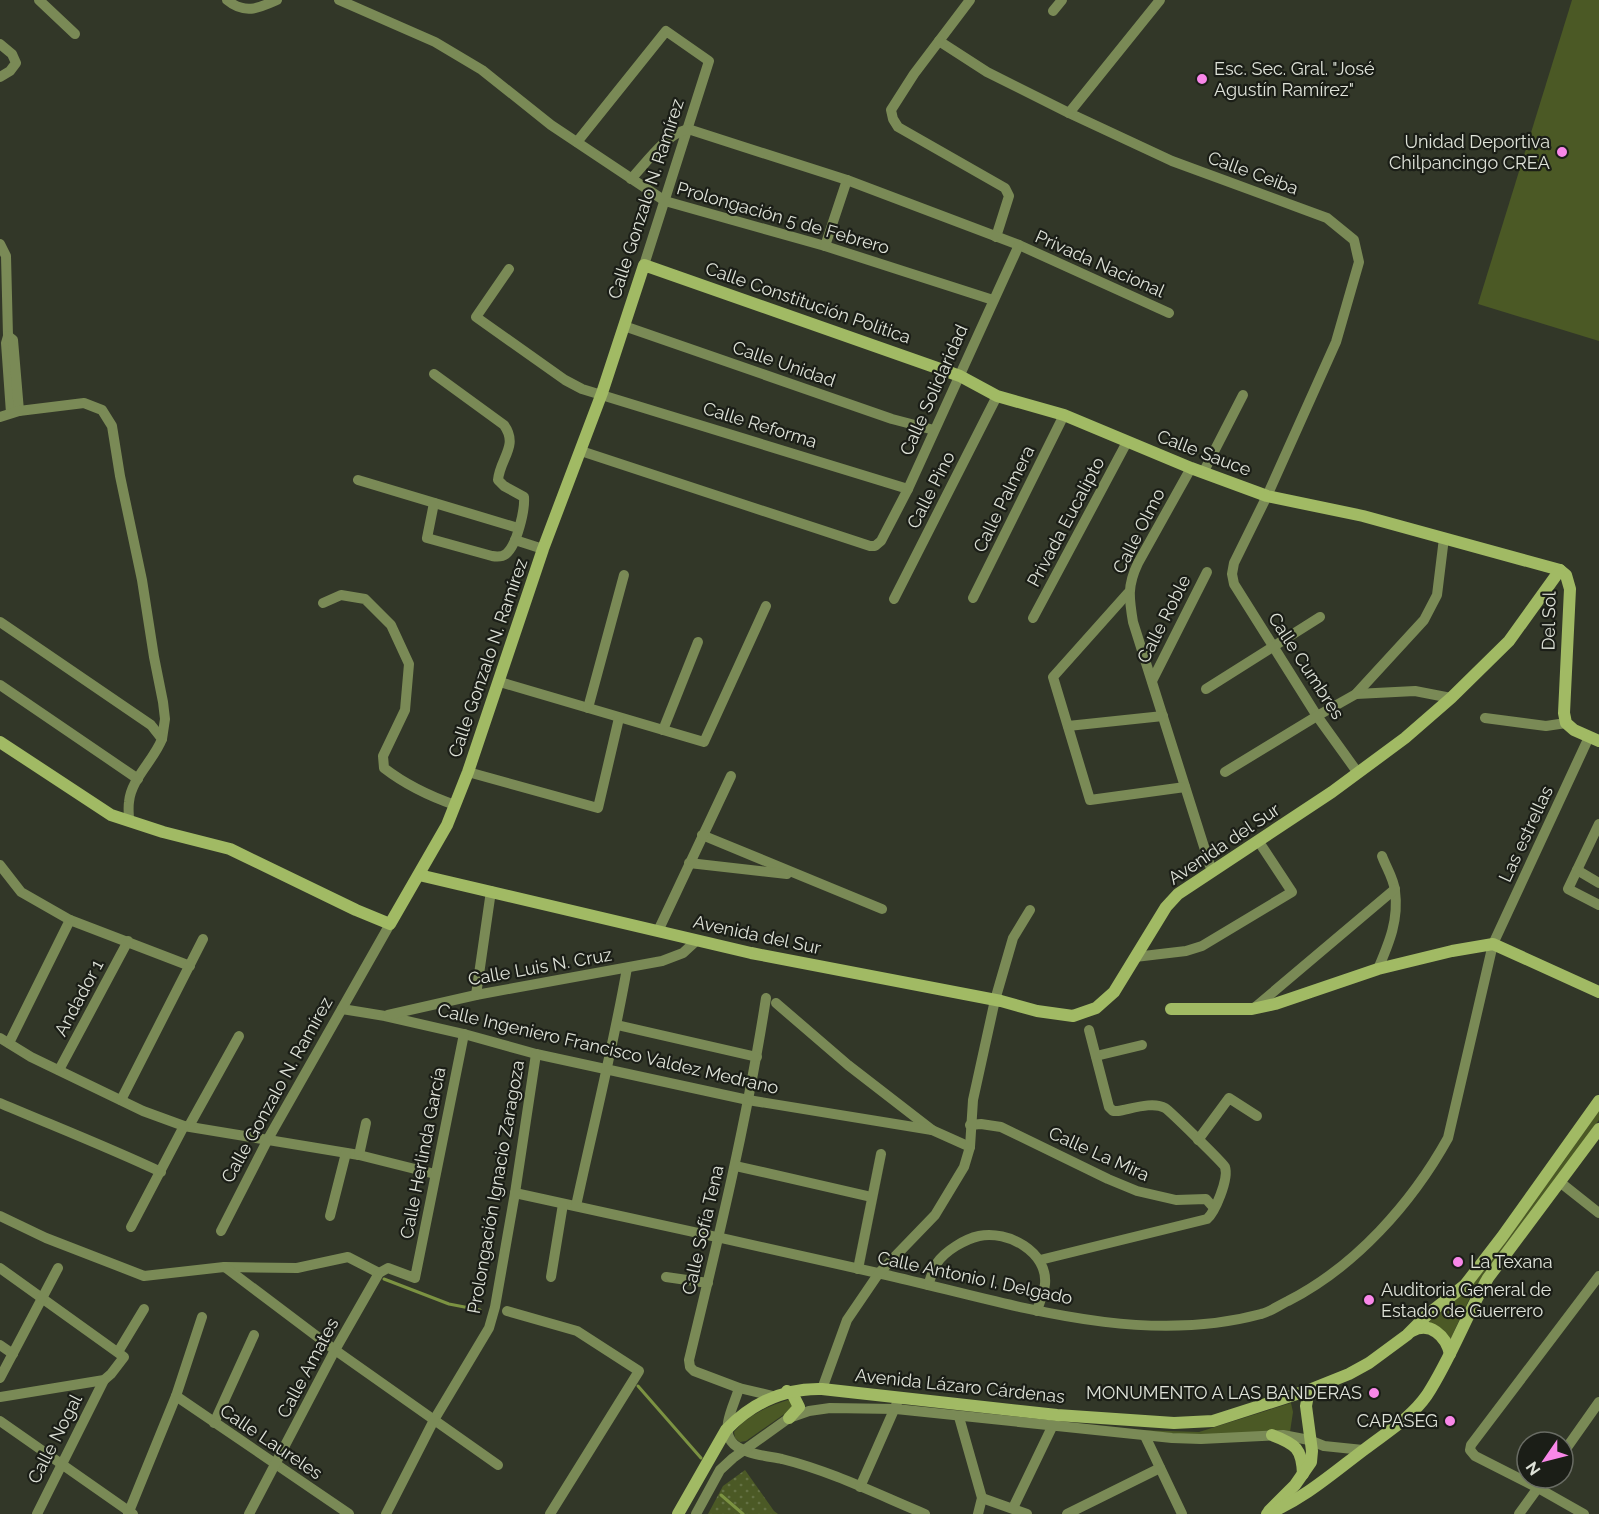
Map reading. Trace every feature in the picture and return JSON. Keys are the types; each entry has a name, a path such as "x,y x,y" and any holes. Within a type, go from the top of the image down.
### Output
{"street":[{"path":"227,0 245,10 256,9 278,0"},
{"name":"Prolongación 5 de Febrero","path":"339,0 435,42 482,70 551,125 665,201 825,246 993,300"},
{"path":"970,0 891,110 898,127 1005,188 1009,196 996,237"},
{"path":"1053,11 1062,0"},
{"path":"1069,113 1160,0"},
{"path":"45,2 75,34"},
{"name":"Calle Gonzalo N. Ramírez","path":"221,1231 268,1139 447,825 500,682 543,549 602,393 709,61 666,31 577,142"},
{"name":"Calle Ceiba","path":"939,41 987,72 1069,113 1172,161 1327,218 1354,240 1359,262 1335,342 1267,496"},
{"path":"0,44 12,54 16,63 10,71 0,77"},
{"path":"631,179 671,138 688,129"},
{"name":"Privada Nacional","path":"688,129 847,180 1019,245 1169,313"},
{"path":"825,246 847,180"},
{"path":"0,244 6,256 8,336 6,343 10,413 84,403 102,410 112,426 165,719 162,739 157,751 138,778 129,800 129,821"},
{"name":"Calle Solidaridad","path":"581,451 875,546 881,541 908,489 1019,245"},
{"name":"Calle Constitución Política","path":"644,265 960,376"},
{"name":"Calle Reforma","path":"509,269 477,317 565,380 582,388 908,489"},
{"name":"Calle Unidad","path":"624,326 892,419 934,430"},
{"path":"434,374 504,425 511,434 511,444 499,471 498,480 524,497 525,508 515,540 508,553 500,557 427,538 434,503"},
{"name":"Calle Sauce","path":"960,376 997,396 1064,415 1197,471 1267,496 1363,516 1443,538"},
{"name":"Calle Olmo","path":"1212,873 1133,622 1128,593 1134,570 1243,395"},
{"name":"Calle Pino","path":"894,599 997,396"},
{"name":"Calle Palmera","path":"973,598 1064,415"},
{"name":"Privada Eucalipto","path":"1033,618 1127,442"},
{"path":"358,480 518,528"},
{"name":"Calle Cumbres","path":"1267,496 1234,563 1232,574 1234,584 1317,716 1358,773"},
{"path":"1225,772 1356,694 1430,611 1437,595 1443,538"},
{"name":"Del Sol","path":"1443,538 1560,570 1566,575 1570,589 1564,713 1566,723"},
{"path":"515,540 543,549"},
{"name":"Avenida del Sur","path":"419,875 696,941 995,1000 1037,1011 1073,1016 1096,1008 1114,993 1166,908 1178,894 1259,842 1358,773 1451,698 1509,641 1560,570"},
{"name":"Calle Roble","path":"1152,681 1207,572"},
{"path":"588,708 624,575"},
{"path":"1128,593 1053,677 1090,800 1185,787"},
{"path":"322,603 341,595 365,598 391,625 409,664 405,710 383,756 384,768 431,797 455,805"},
{"path":"500,682 704,742 766,606"},
{"path":"1206,689 1320,617"},
{"path":"0,622 152,725 162,739"},
{"path":"663,730 698,642"},
{"path":"0,685 138,778"},
{"path":"1356,694 1415,691 1451,698"},
{"path":"1068,726 1163,716"},
{"path":"468,772 598,808 619,718"},
{"path":"1485,718 1546,726 1566,723 1594,739"},
{"name":"Las estrellas","path":"1493,944 1594,739"},
{"path":"0,742 111,815 230,849 390,924"},
{"name":"Avenida del Sur","path":"658,931 730,776"},
{"path":"1599,824 1568,889 1599,905"},
{"path":"702,835 882,909"},
{"path":"1135,957 1186,951 1202,946 1292,892 1259,842"},
{"path":"1378,969 1393,932 1396,913 1395,889 1382,856"},
{"path":"689,863 800,876"},
{"path":"0,865 21,892 70,920 190,966"},
{"path":"1577,870 1599,883"},
{"path":"1252,1009 1395,889"},
{"path":"476,994 491,891"},
{"path":"822,1389 847,1320 879,1273 935,1215 964,1167 970,1147 973,1100 995,1000 1013,938 1030,910"},
{"path":"70,920 4,1040 143,1111 186,1126 359,1155 435,1174"},
{"path":"120,1100 203,939"},
{"name":"Andador 1","path":"59,1070 128,941"},
{"name":"Calle Luis N. Cruz","path":"385,1016 476,994 673,958 696,941"},
{"path":"1171,1009 1252,1009 1275,1004 1378,969 1452,951 1493,944 1599,992"},
{"name":"Calle Antonio I. Delgado","path":"515,1193 879,1273 1037,1311 1162,1327 1221,1322 1263,1314 1311,1289 1362,1247 1408,1200 1434,1163 1448,1138 1493,944"},
{"path":"576,1206 605,1069 617,1025 627,968"},
{"name":"Calle Sofía Tena","path":"739,1388 694,1371 690,1367 689,1360 736,1166 757,1057 771,1001 932,1130"},
{"name":"Calle Ingeniero Francisco Valdez Medrano","path":"342,1009 385,1016 464,1034 536,1054 748,1100 932,1130 970,1147"},
{"path":"617,1025 757,1057"},
{"path":"1040,1260 1207,1219 1212,1214 1226,1179 1225,1167 1164,1107 1149,1106 1118,1111 1109,1107 1089,1030"},
{"name":"Calle Herlinda García","path":"379,1273 388,1268 415,1278 464,1034"},
{"path":"131,1227 186,1126 239,1036"},
{"path":"1096,1056 1142,1045"},
{"name":"Prolongación Ignacio Zaragoza","path":"386,1514 434,1420 489,1328 495,1307 515,1193 536,1054"},
{"path":"1198,1140 1229,1098 1257,1116"},
{"name":"Avenida Lázaro Cárdenas","path":"696,1514 720,1470 743,1450 789,1418 809,1411 897,1403 1174,1423 1213,1421 1309,1390 1349,1374 1369,1363 1407,1335 1427,1315 1465,1285 1599,1101"},
{"path":"0,1103 110,1148 161,1172"},
{"path":"359,1155 366,1123"},
{"name":"Calle La Mira","path":"970,1125 1001,1127 1137,1191 1176,1200 1206,1199 1214,1208"},
{"path":"1267,1514 1288,1505 1339,1471 1363,1450 1411,1415 1427,1395 1488,1278 1561,1184 1599,1130"},
{"path":"330,1216 346,1153"},
{"path":"858,1269 881,1154"},
{"path":"736,1166 872,1197"},
{"path":"1561,1184 1599,1213"},
{"path":"551,1277 563,1204"},
{"path":"0,1216 46,1238 144,1276 224,1267 297,1268 348,1257 379,1273"},
{"path":"928,1285 937,1263 958,1245 980,1236 1003,1236 1032,1251 1040,1260 1045,1283 1037,1311"},
{"path":"224,1267 335,1350 498,1466"},
{"path":"0,1268 121,1355"},
{"path":"0,1378 58,1268"},
{"name":"Calle Amates","path":"249,1514 335,1350 379,1273"},
{"path":"666,1276 708,1283"},
{"path":"1515,1476 1474,1456 1470,1450 1471,1445 1599,1276"},
{"name":"Calle Nogal","path":"37,1514 104,1380 111,1374 144,1309"},
{"path":"507,1311 578,1330 639,1371 550,1514"},
{"path":"0,1421 130,1513 176,1396 202,1317"},
{"path":"1407,1335 1419,1328 1426,1327 1434,1330 1447,1344 1449,1354"},
{"path":"214,1423 254,1335"},
{"path":"0,1345 13,1354"},
{"path":"0,1397 104,1380"},
{"path":"773,1396 739,1388 726,1430 735,1446 743,1450 796,1462 924,1514"},
{"name":"Avenida Lázaro Cárdenas","path":"678,1514 726,1430 733,1423 773,1396 804,1389 822,1389 959,1417 1145,1436 1201,1439 1272,1435 1309,1440 1324,1446 1363,1450"},
{"path":"1267,1514 1303,1475 1311,1462 1312,1451 1306,1406 1309,1390"},
{"path":"787,1392 793,1395 799,1407 789,1418"},
{"name":"Calle Laureles","path":"176,1396 349,1514"},
{"path":"1575,1436 1599,1402"},
{"path":"860,1487 897,1403"},
{"path":"959,1417 982,1498 978,1514"},
{"path":"1013,1508 1053,1427"},
{"path":"1272,1435 1290,1442 1297,1449 1302,1459 1303,1475"},
{"path":"1145,1436 1182,1514"},
{"path":"1067,1514 1160,1468"},
{"path":"1519,1514 1537,1490"},
{"path":"1542,1490 1584,1514"},
{"path":"982,1498 1027,1514"}],"green space":[{"name":"Unidad Deportiva Chilpancingo CREA","path":"1572,0 1599,0 1599,341 1478,304"},
{"path":"1599,1110 1599,1120 1485,1272 1472,1293 1450,1340 1427,1323 1467,1290"},
{"path":"788,1400 793,1402 793,1408 746,1441 740,1442 735,1438 734,1432 752,1416"},
{"path":"1291,1403 1293,1412 1290,1432 1212,1437 1138,1430 1199,1432"},
{"path":"745,1470 778,1514 708,1514 723,1486"}],"waterway":[{"path":"384,1279 449,1304 480,1310"},
{"path":"638,1386 701,1458"},
{"path":"721,1495 743,1514"}],"place":[{"name":"Esc. Sec. Gral. \"José Agustín Ramírez\"","path":"1202,79"},
{"name":"Unidad Deportiva Chilpancingo CREA","path":"1562,152"},
{"name":"La Texana","path":"1458,1262"},
{"name":"Auditoria General de Estado de Guerrero","path":"1369,1300"},
{"name":"MONUMENTO A LAS BANDERAS","path":"1374,1393"},
{"name":"CAPASEG","path":"1450,1421"}]}
